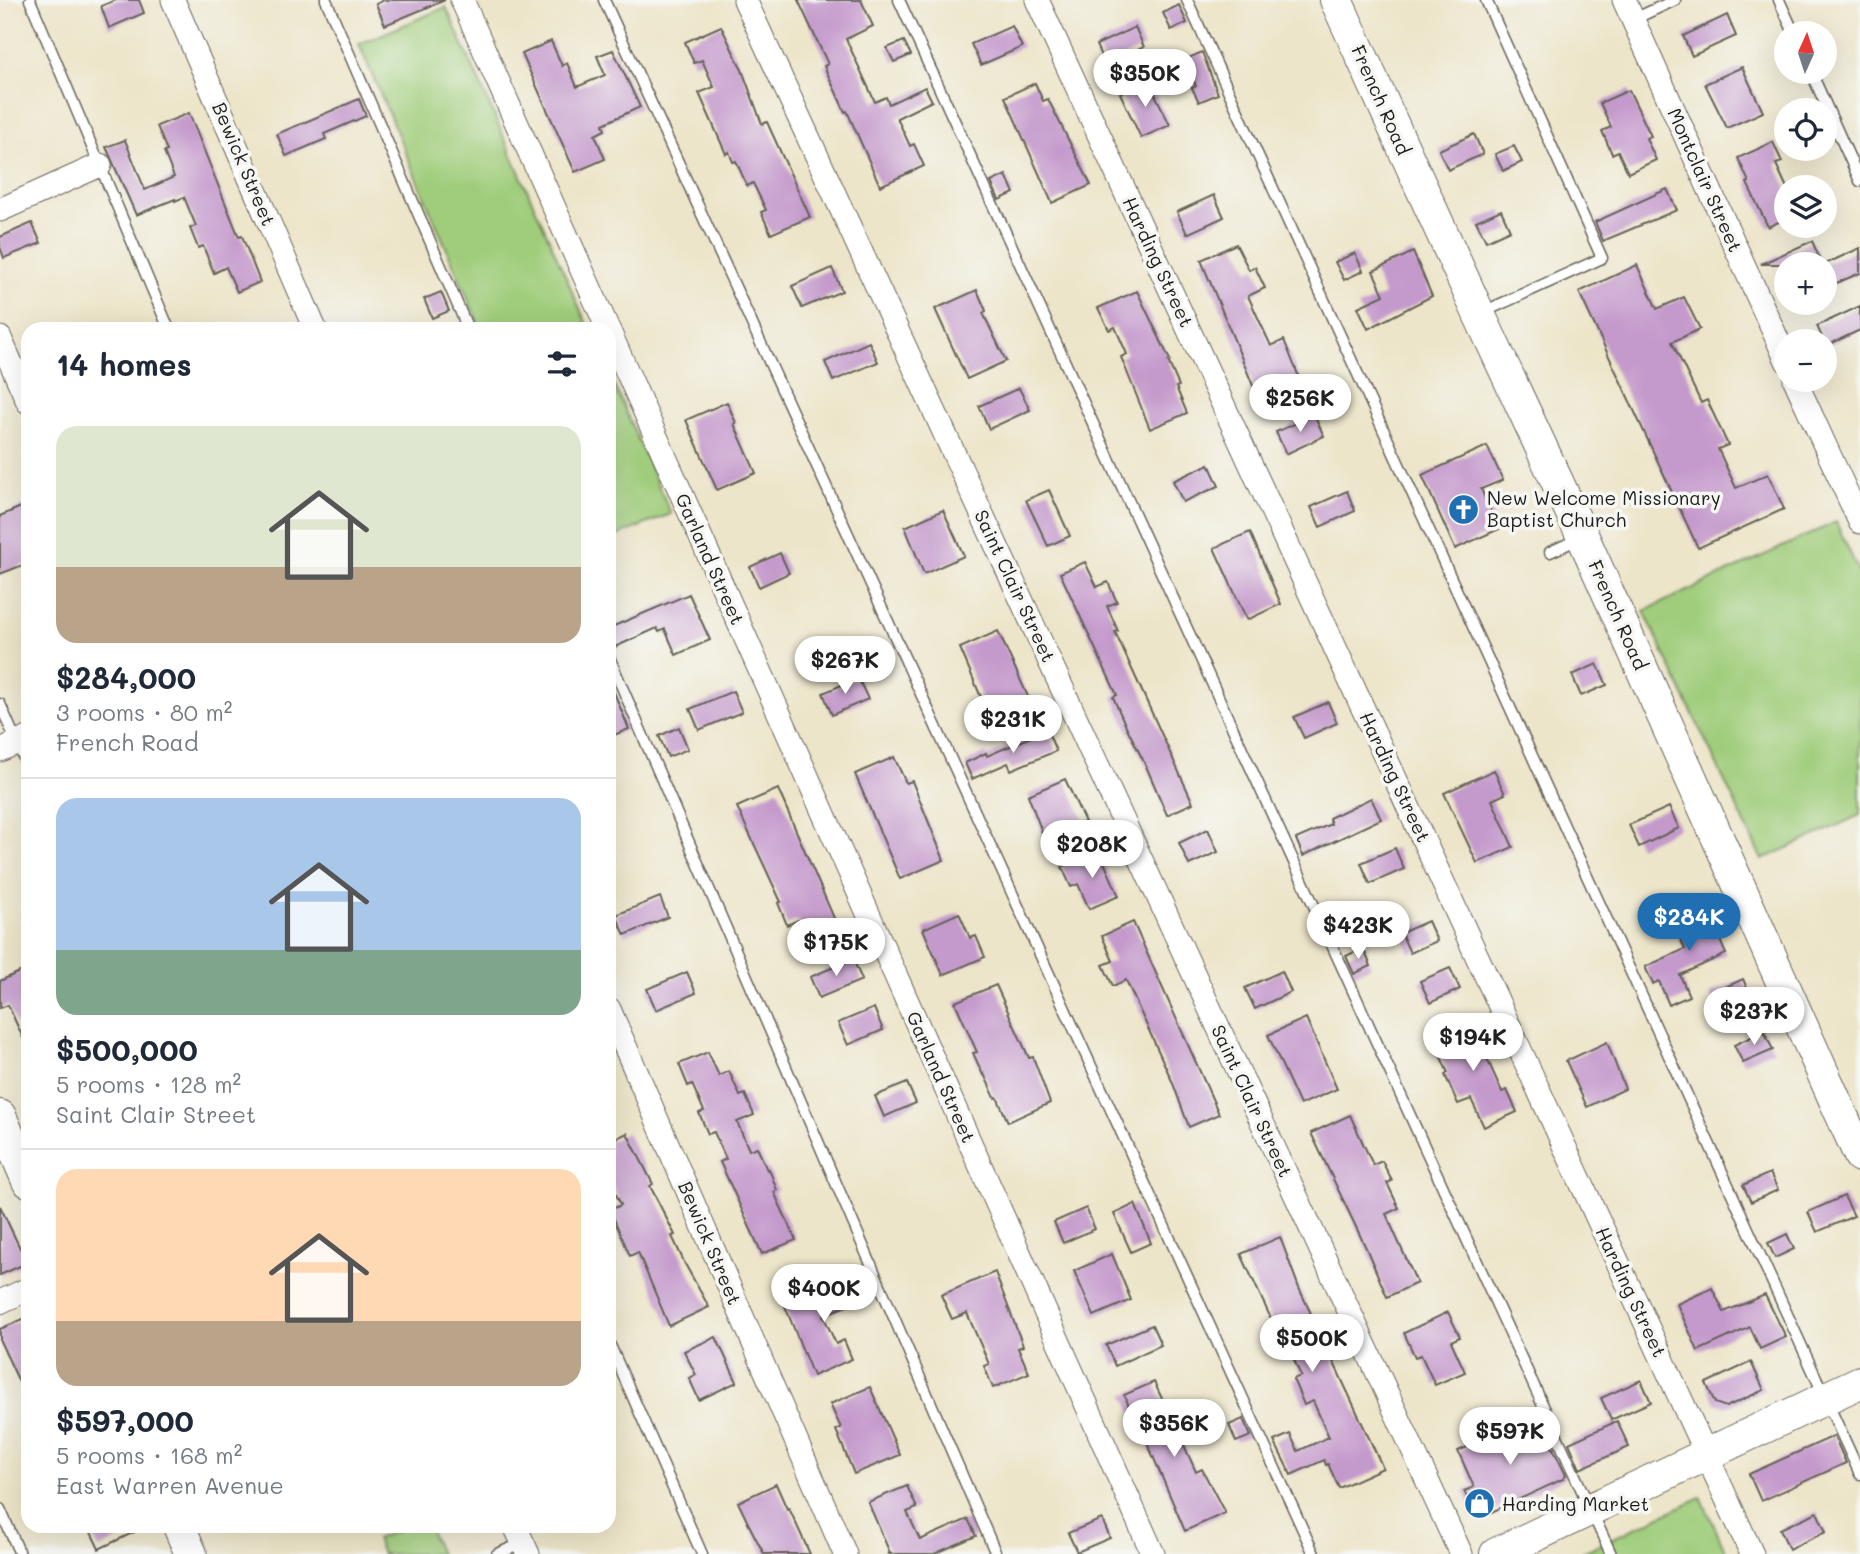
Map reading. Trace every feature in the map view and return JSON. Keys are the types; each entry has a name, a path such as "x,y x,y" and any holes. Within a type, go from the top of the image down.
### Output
{"street":[{"name":"Bewick Street","path":"173,0 312,322"},
{"name":"Garland Street","path":"461,0 604,322"},
{"name":"Saint Clair Street","path":"745,0 1461,1554"},
{"name":"Harding Street","path":"1037,0 1752,1554"},
{"name":"French Road","path":"1336,0 1583,537 1860,1156"},
{"name":"Montclair Street","path":"1628,10 1774,332"},
{"path":"0,210 100,165"},
{"path":"0,338 21,386"},
{"name":"Garland Street","path":"616,348 1153,1554"},
{"path":"1800,392 1860,523"},
{"name":"Bewick Street","path":"616,1025 845,1554"},
{"path":"0,1116 21,1165"},
{"path":"0,1302 21,1292"},
{"path":"1496,1554 1860,1382"},
{"path":"181,1533 191,1554"}],"lane":[{"path":"30,0 166,322"},
{"path":"326,0 465,322"},
{"path":"604,0 1314,1554"},
{"path":"899,0 1611,1554"},
{"path":"1187,0 1860,1474"},
{"path":"1479,314 1602,258 1486,0"},
{"path":"1628,10 1675,0"},
{"path":"1779,0 1789,21"},
{"path":"1816,84 1860,181"},
{"path":"1549,552 1583,537"},
{"path":"616,673 996,1554"},
{"path":"0,704 15,744"},
{"path":"616,1359 702,1554"},
{"path":"0,1509 20,1554"},
{"path":"497,1554 522,1541"}],"green space":[{"path":"446,7 586,322 478,322 359,44"},
{"path":"616,390 671,514 616,536"},
{"path":"1836,522 1860,575 1860,815 1762,860 1644,611"},
{"path":"1701,1497 1726,1552 1722,1554 1579,1554"},
{"path":"391,1533 431,1533 440,1554 382,1554 376,1539"}],"building":[{"path":"116,0 139,0 144,13 109,28 101,6"},
{"path":"384,0 445,0 385,25 376,4"},
{"path":"798,0 861,0 873,26 846,39 875,102 886,97 889,104 925,87 932,101 897,118 910,146 914,144 924,166 880,186 824,66 828,64"},
{"path":"1179,5 1187,23 1171,30 1163,13"},
{"path":"1727,15 1736,36 1692,56 1683,36"},
{"path":"721,26 742,70 762,124 767,122 810,217 771,234 761,212 766,210 753,183 747,186 736,161 733,162 729,152 726,154 699,93 714,87 702,60 694,63 685,42"},
{"path":"1012,26 1022,47 981,65 971,44"},
{"path":"1135,27 1144,47 1105,65 1096,45"},
{"path":"551,41 562,66 567,63 577,87 605,75 597,56 613,50 640,107 603,124 605,130 595,135 605,159 575,172 522,54"},
{"path":"904,41 911,55 894,62 887,48"},
{"path":"1202,52 1218,94 1199,102 1192,88 1196,86 1184,60"},
{"path":"1742,67 1763,112 1727,128 1705,84"},
{"path":"1148,80 1170,125 1141,138 1120,93"},
{"path":"1035,83 1043,101 1048,99 1091,185 1052,203 1005,97"},
{"path":"1629,90 1651,136 1646,138 1656,160 1628,173 1618,151 1612,154 1602,131 1611,127 1600,103"},
{"path":"359,99 366,116 324,134 326,139 286,156 277,134"},
{"path":"189,113 260,282 237,292 226,267 214,273 203,246 198,248 190,228 196,226 184,197 136,215 106,147 125,140 145,190 174,177 157,126"},
{"path":"1474,134 1483,154 1448,170 1439,150"},
{"path":"1773,142 1774,161 1782,162 1776,164 1781,175 1774,175 1774,224 1768,227 1738,158"},
{"path":"1514,146 1522,162 1503,171 1495,154"},
{"path":"1006,175 1014,193 999,200 991,182"},
{"path":"1667,189 1677,210 1603,241 1595,222"},
{"path":"1214,195 1224,217 1187,234 1177,212"},
{"path":"1501,210 1510,230 1486,241 1476,221"},
{"path":"32,223 41,243 4,258 0,237"},
{"path":"1812,241 1817,252 1788,252"},
{"path":"1236,244 1249,270 1255,267 1265,288 1248,296 1271,346 1284,340 1303,387 1261,405 1201,260"},
{"path":"1860,248 1860,273 1837,283 1837,259"},
{"path":"1413,252 1432,296 1368,329 1358,307 1384,295 1373,271"},
{"path":"1355,253 1363,271 1344,280 1335,262"},
{"path":"1774,258 1774,264 1761,264"},
{"path":"1637,265 1657,309 1684,297 1700,329 1672,342 1701,403 1707,400 1728,445 1718,449 1736,488 1768,474 1784,509 1698,548 1579,292"},
{"path":"832,268 842,291 802,308 792,286"},
{"path":"977,290 986,311 983,313 1006,361 967,379 935,309"},
{"path":"1137,291 1170,360 1168,361 1179,386 1176,387 1187,413 1150,429 1121,357 1127,354 1115,327 1109,330 1098,308"},
{"path":"441,292 449,311 432,318 424,299"},
{"path":"1860,306 1860,330 1837,341 1837,329 1818,329 1817,326"},
{"path":"869,342 878,362 833,381 825,362"},
{"path":"1019,388 1030,410 989,429 979,406"},
{"path":"727,402 756,473 717,490 686,420"},
{"path":"1314,415 1324,436 1286,454 1276,432"},
{"name":"New Welcome Missionary Baptist Church","path":"1487,446 1503,480 1481,489 1499,529 1455,549 1422,475"},
{"path":"1209,464 1219,486 1183,502 1173,481"},
{"path":"1049,490 1070,536 1048,546 1026,500"},
{"path":"1347,491 1355,511 1320,527 1311,507"},
{"path":"21,507 21,566 0,574 0,516"},
{"path":"943,510 964,556 924,574 905,527"},
{"path":"1250,532 1281,604 1247,620 1214,548"},
{"path":"780,553 789,573 759,587 750,567"},
{"path":"1085,562 1097,587 1108,582 1117,602 1107,606 1118,631 1115,632 1193,803 1167,815 1113,697 1117,695 1060,573"},
{"path":"689,594 710,640 676,655 665,629 659,632 657,628 616,647 616,625"},
{"path":"998,631 1030,701 982,722 973,701 981,697 960,648"},
{"path":"1597,664 1607,685 1581,696 1572,675"},
{"path":"858,678 868,699 832,715 823,693"},
{"path":"733,691 742,712 699,730 690,709"},
{"path":"616,697 629,729 616,734"},
{"path":"1328,702 1337,723 1304,738 1294,717"},
{"path":"679,727 688,749 668,757 659,736"},
{"path":"1047,730 1056,751 1011,770 1008,763 972,779 965,763"},
{"path":"894,757 906,783 912,781 944,860 900,879 855,774"},
{"path":"1494,770 1505,794 1492,800 1513,847 1477,863 1444,793"},
{"path":"1065,779 1085,822 1045,840 1028,795"},
{"path":"778,789 840,932 809,945 798,920 787,925 778,903 781,902 737,807"},
{"path":"1371,798 1381,819 1303,856 1296,839 1331,824 1329,818"},
{"path":"1669,807 1679,828 1639,847 1629,825"},
{"path":"1208,829 1218,852 1189,865 1179,843"},
{"path":"1395,848 1404,869 1370,884 1361,863"},
{"path":"1099,851 1119,896 1089,909 1078,884 1071,887 1062,867"},
{"path":"660,897 668,917 625,935 616,915"},
{"path":"1713,905 1722,925 1715,929 1726,954 1680,975 1689,996 1669,1005 1659,981 1653,984 1645,967 1685,949 1673,923"},
{"path":"959,913 970,938 976,936 985,957 943,975 923,929"},
{"path":"1428,921 1437,941 1410,953 1401,933"},
{"path":"1133,922 1219,1114 1189,1127 1172,1081 1126,980 1113,986 1103,965 1113,961 1102,936"},
{"path":"1363,948 1371,966 1354,974 1346,956"},
{"path":"853,959 862,980 819,998 810,977"},
{"path":"1450,968 1460,989 1430,1003 1420,981"},
{"path":"21,971 21,1034 8,1005 0,1008 0,981"},
{"path":"1282,971 1291,992 1255,1009 1245,988"},
{"path":"687,972 696,993 656,1010 647,989"},
{"path":"1743,979 1752,1000 1719,1016 1710,994"},
{"path":"996,985 1029,1058 1033,1057 1050,1103 1008,1122 973,1053 977,1052 955,1002"},
{"path":"874,1008 883,1030 848,1045 838,1023"},
{"path":"1306,1018 1337,1089 1300,1105 1268,1035"},
{"path":"1473,1018 1484,1043 1481,1045 1502,1092 1507,1090 1517,1112 1484,1127 1471,1099 1458,1104 1432,1037"},
{"path":"1764,1031 1773,1050 1743,1063 1734,1045"},
{"path":"1607,1042 1625,1089 1587,1107 1566,1061"},
{"path":"708,1052 719,1076 729,1071 740,1096 745,1094 754,1115 737,1122 749,1150 757,1147 767,1170 769,1169 777,1190 774,1192 796,1240 762,1254 720,1162 726,1159 714,1132 708,1134 699,1113 704,1111 692,1084 688,1086 679,1064"},
{"path":"907,1083 916,1103 884,1117 875,1096"},
{"path":"1350,1115 1373,1165 1382,1161 1392,1181 1387,1183 1399,1208 1386,1214 1417,1283 1387,1297 1311,1133"},
{"path":"627,1133 653,1184 650,1186 675,1235 672,1236 685,1264 709,1307 669,1326 638,1252 630,1256 616,1224 616,1207 621,1205 616,1194 616,1138"},
{"path":"1770,1173 1778,1190 1751,1202 1743,1185"},
{"path":"1844,1196 1854,1216 1817,1232 1808,1212"},
{"path":"1135,1204 1151,1243 1131,1252 1114,1214"},
{"path":"0,1206 21,1250 21,1266 0,1275"},
{"path":"1086,1208 1095,1229 1063,1243 1054,1222"},
{"path":"1787,1234 1794,1249 1775,1258 1768,1243"},
{"path":"1280,1237 1299,1288 1383,1468 1339,1488 1324,1460 1291,1475 1274,1441 1290,1434 1298,1451 1329,1437 1313,1401 1304,1405 1293,1379 1301,1376 1289,1348 1292,1347 1280,1320 1273,1323 1241,1254"},
{"path":"1112,1254 1131,1300 1094,1316 1074,1271"},
{"path":"995,1272 1023,1346 1018,1348 1029,1373 993,1388 984,1366 989,1364 967,1313 952,1319 941,1295"},
{"path":"867,1277 875,1295 823,1315 836,1344 844,1340 852,1359 813,1376 785,1306 828,1288 830,1293"},
{"path":"1712,1288 1724,1312 1765,1295 1786,1337 1760,1349 1750,1327 1698,1351 1677,1304"},
{"path":"1448,1312 1460,1337 1451,1341 1465,1372 1435,1385 1421,1355 1415,1357 1404,1333"},
{"path":"21,1320 21,1386 0,1341 0,1329"},
{"path":"1152,1325 1161,1345 1115,1366 1106,1345"},
{"path":"716,1337 737,1382 699,1400 689,1378 696,1375 684,1351"},
{"path":"1751,1362 1764,1390 1726,1407 1715,1403 1706,1383"},
{"path":"1641,1380 1651,1402 1611,1420 1601,1398"},
{"path":"1154,1382 1166,1407 1170,1405 1177,1422 1174,1423 1196,1472 1202,1469 1225,1513 1185,1531 1135,1414 1133,1415 1124,1395"},
{"path":"870,1387 900,1455 854,1474 836,1430 841,1428 830,1404"},
{"path":"1537,1416 1566,1475 1563,1479 1483,1516 1475,1514 1464,1491 1474,1487 1458,1451"},
{"path":"1243,1419 1251,1436 1236,1442 1229,1425"},
{"path":"1617,1421 1629,1447 1580,1469 1569,1443"},
{"path":"1834,1436 1846,1463 1761,1501 1749,1474"},
{"path":"776,1484 810,1554 764,1554 748,1523 738,1502"},
{"path":"907,1486 917,1508 907,1512 920,1540 968,1519 976,1536 934,1554 888,1554 890,1553 868,1502"},
{"path":"1817,1512 1826,1532 1789,1549 1780,1529"},
{"path":"1102,1519 1110,1538 1077,1552 1068,1533"},
{"path":"91,1533 132,1533 99,1549"}],"place":[{"name":"New Welcome Missionary Baptist Church","path":"1464,509"},
{"name":"Harding Market","path":"1479,1504"}]}
